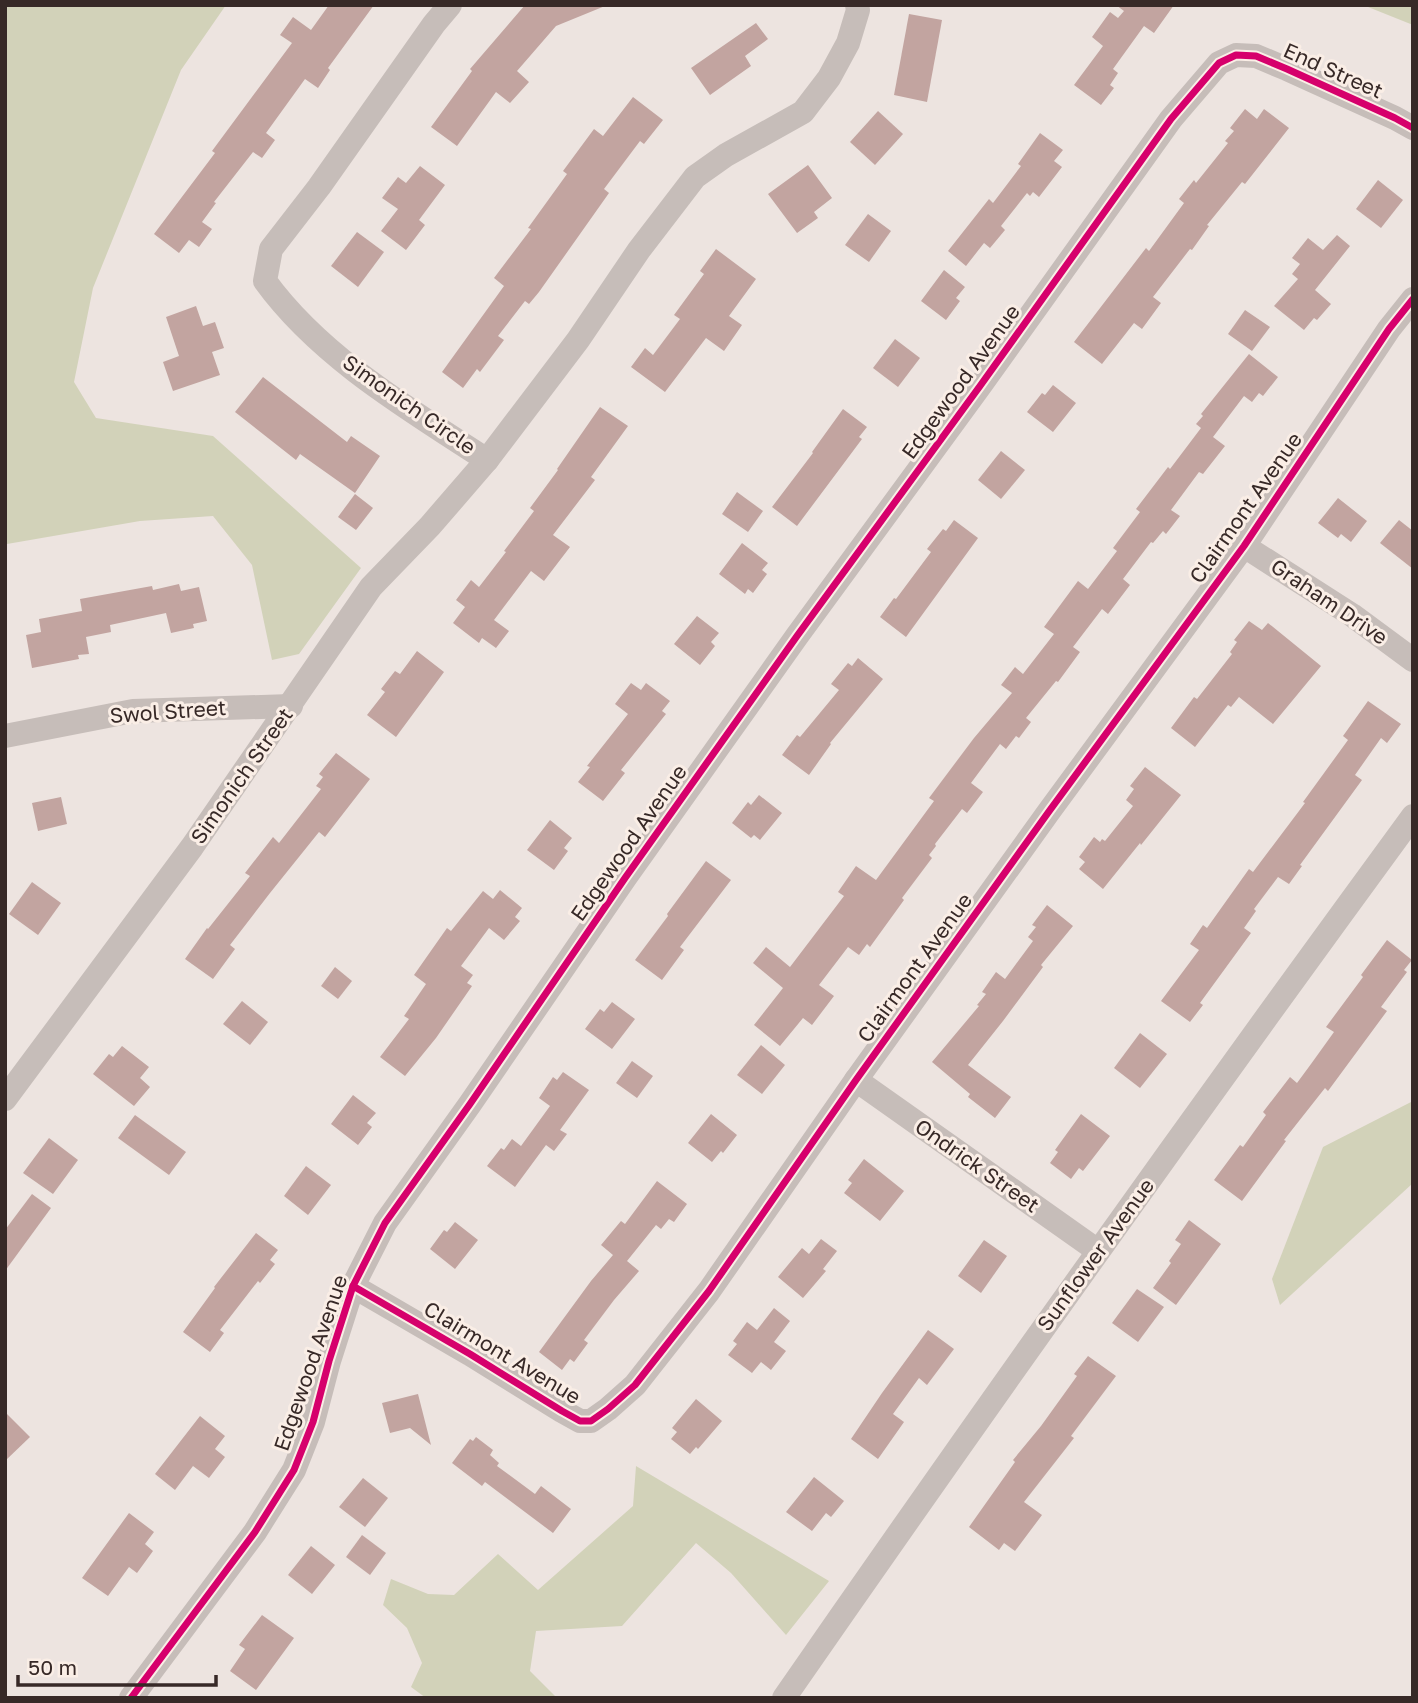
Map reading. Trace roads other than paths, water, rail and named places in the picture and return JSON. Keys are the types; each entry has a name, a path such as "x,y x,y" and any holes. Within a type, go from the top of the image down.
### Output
{"street":[{"name":"Simonich Circle","path":"450,5 319,187 271,248 265,281 282,305 310,332 379,389 487,460 578,340 639,250 695,177 726,155 803,112 829,78 849,43 857,5"},
{"name":"End Street","path":"1236,55 1255,56 1287,69 1413,128"},
{"name":"Edgewood Avenue","path":"131,1698 255,1532 294,1470 313,1422 329,1361 354,1286 385,1223 797,636 1171,120 1219,64 1236,55"},
{"name":"Clairmont Avenue","path":"354,1286 580,1421 591,1421 635,1385 709,1291 856,1080 1244,546 1389,329 1413,299"},
{"name":"Simonich Street","path":"5,1100 192,847 371,587 430,526 487,460"},
{"name":"Graham Drive","path":"1244,546 1352,615 1413,660"},
{"name":"Swol Street","path":"5,736 133,711 291,706"},
{"name":"Sunflower Avenue","path":"784,1698 1098,1251 1413,816"},
{"name":"Ondrick Street","path":"856,1080 1098,1251"}]}
